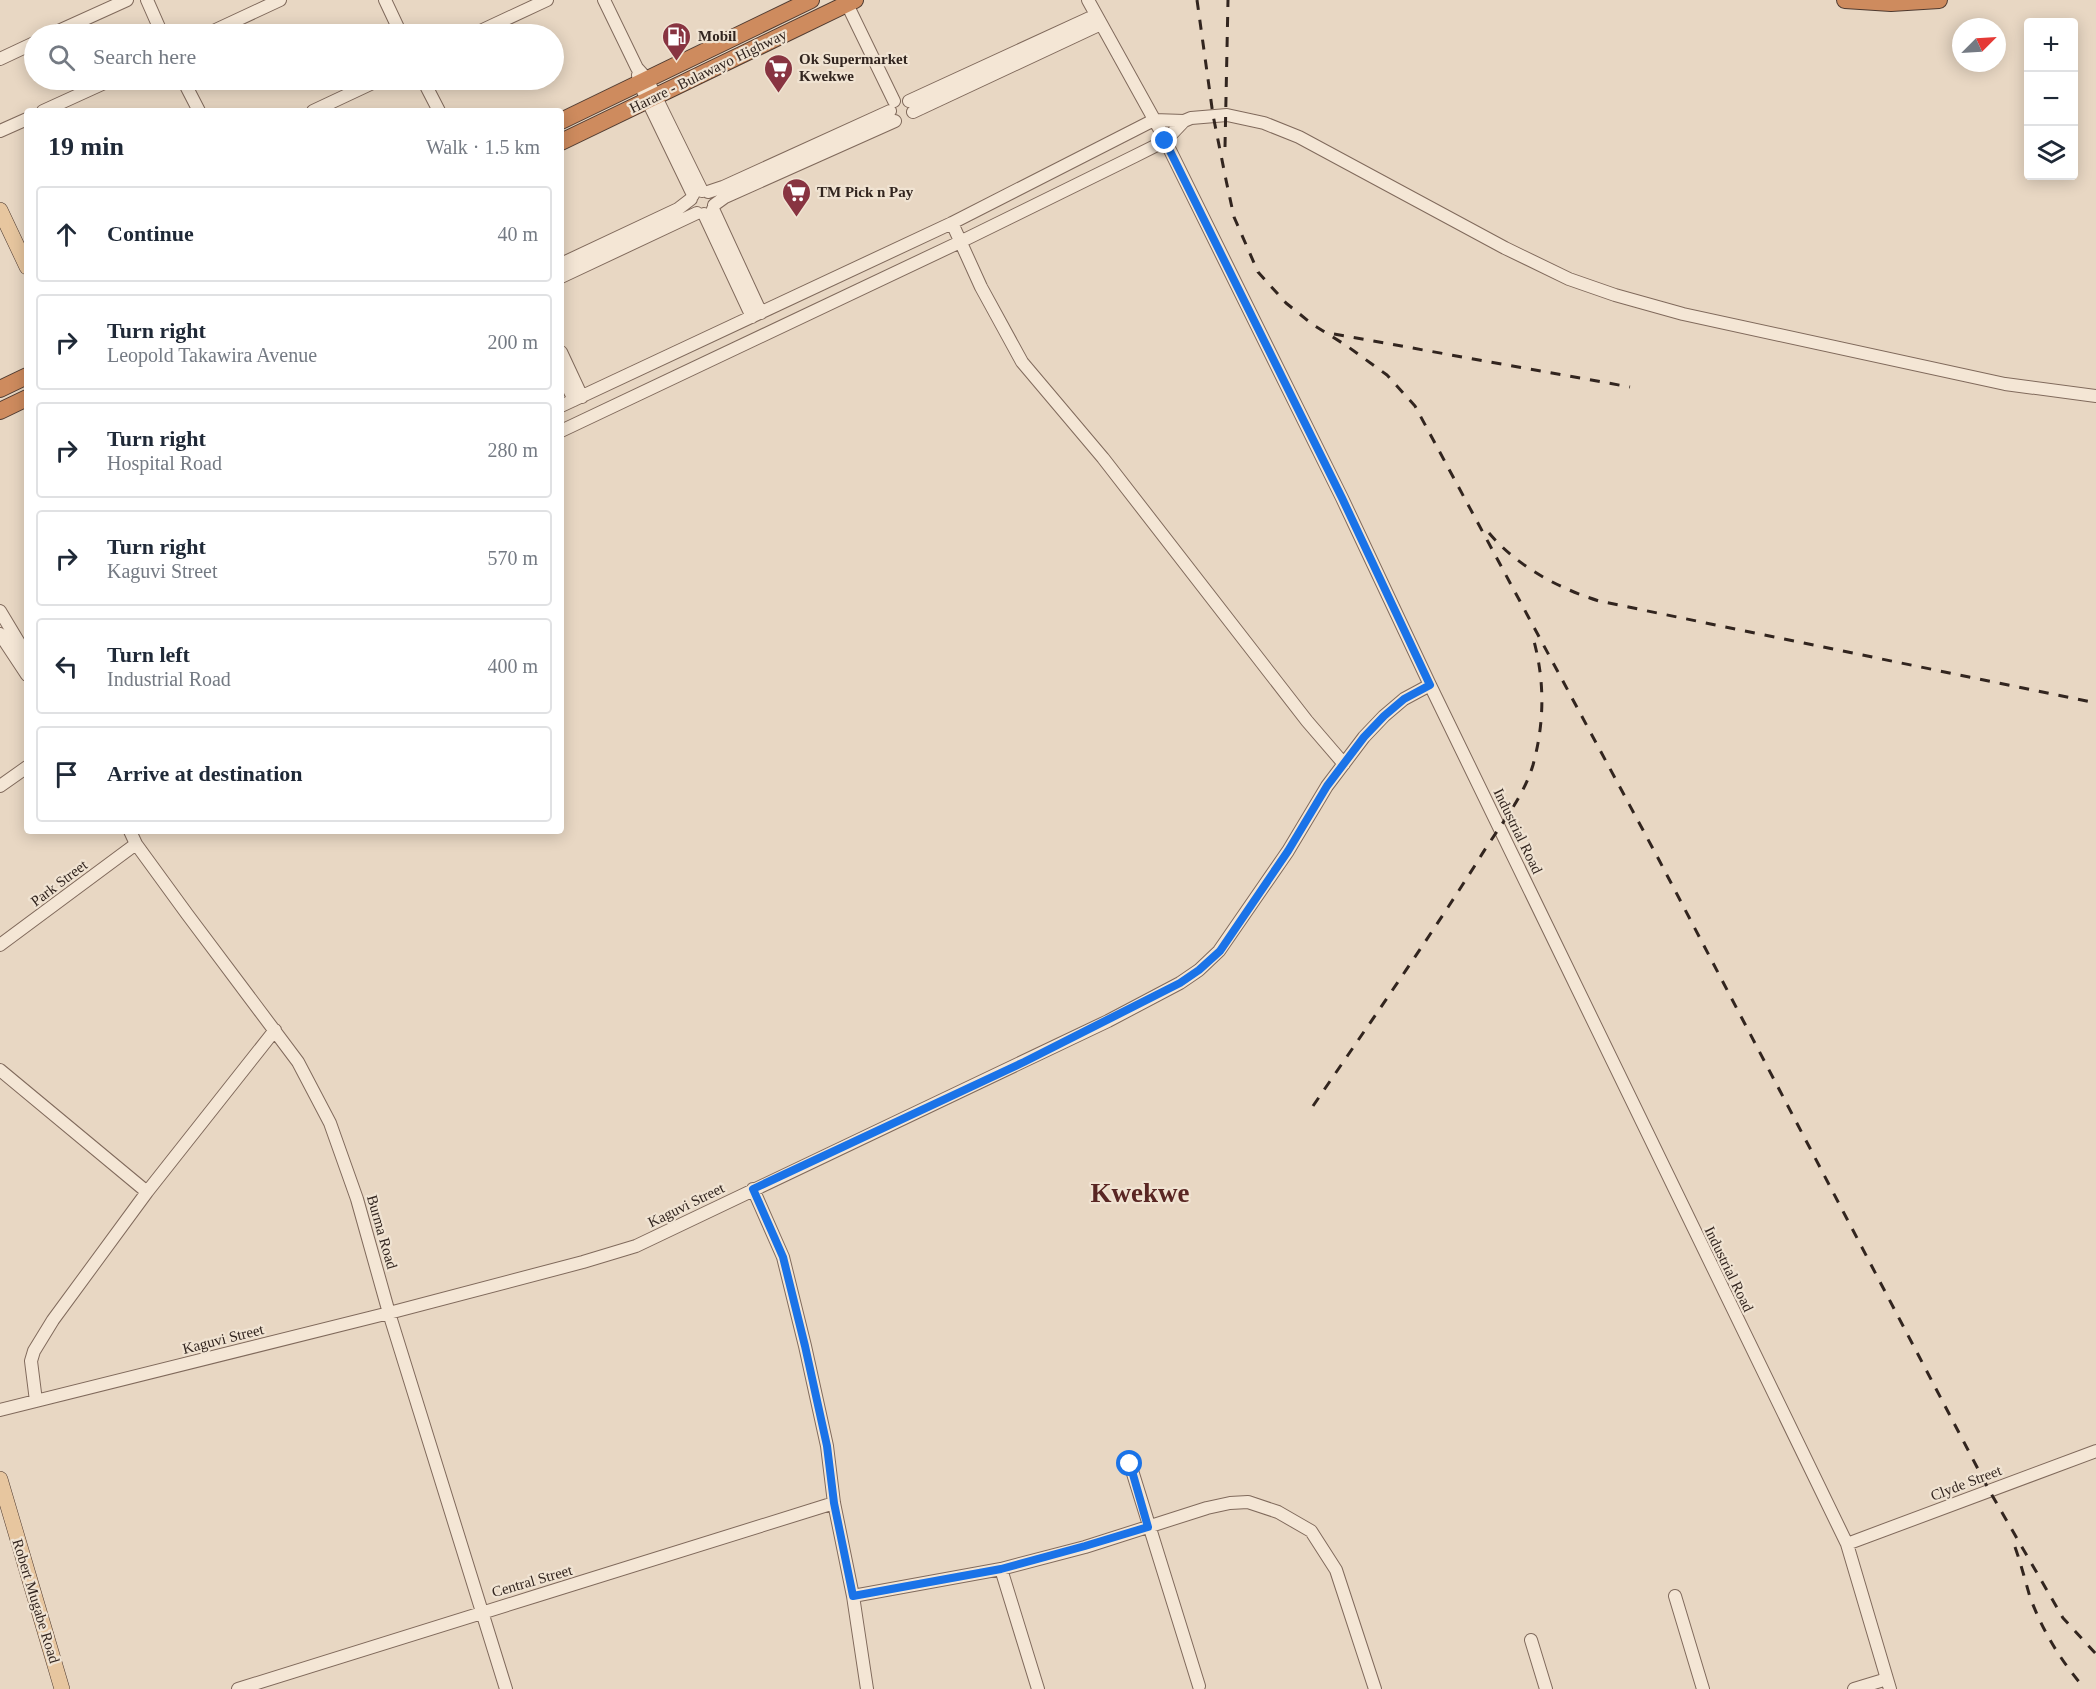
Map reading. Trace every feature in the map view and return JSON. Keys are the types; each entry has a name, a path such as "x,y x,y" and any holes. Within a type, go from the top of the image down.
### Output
{"highway":[{"name":"Harare - Bulawayo Highway","path":"564,119 641,77 811,0"},
{"path":"1845,0 1891,3 1939,0"},
{"name":"Harare - Bulawayo Highway","path":"564,141 849,1"},
{"path":"0,389 24,377"},
{"path":"0,411 24,399"}],"main road":[{"path":"0,210 23,248"},
{"name":"Robert Mugabe Road","path":"0,1479 62,1689"}],"street":[{"path":"74,24 127,0"},
{"path":"147,0 158,24"},
{"path":"228,24 280,0"},
{"path":"385,0 396,24"},
{"path":"495,24 547,0"},
{"path":"604,0 699,194"},
{"name":"Industrial Road","path":"1088,0 1165,141 1337,488 1430,685 1847,1544 1888,1684"},
{"path":"849,1 893,111 906,121 911,107 1098,20"},
{"path":"0,59 24,48"},
{"path":"50,108 89,90"},
{"path":"188,90 197,108"},
{"path":"319,108 358,90"},
{"path":"428,90 437,108"},
{"path":"564,276 707,210 725,197 893,111 902,99 911,107"},
{"path":"564,263 678,209 699,194 723,187 893,111"},
{"path":"564,430 960,242 1165,141 1184,121 1191,118 1227,115 1273,126 1299,137 1532,262 1569,279 1614,295 1683,314 2005,384 2096,396"},
{"path":"0,131 24,120"},
{"path":"564,405 951,223 1154,120 1184,121"},
{"path":"699,194 692,207 707,210"},
{"path":"699,194 713,197 707,210 756,315"},
{"path":"951,223 1022,362 1103,458 1307,721 1344,764"},
{"path":"834,278 843,297"},
{"path":"564,360 578,398"},
{"path":"564,377 578,398"},
{"path":"0,611 24,651"},
{"path":"0,634 24,670"},
{"name":"Kaguvi Street","path":"0,1410 390,1313 636,1246 1034,1057 1180,983 1220,951 1288,851 1327,786 1364,737 1404,699 1430,685"},
{"path":"0,786 24,769"},
{"name":"Burma Road","path":"131,834 136,844 298,1062 330,1123 357,1199 390,1313 507,1689"},
{"name":"Park Street","path":"0,945 136,844"},
{"path":"36,1401 31,1361 34,1351 53,1320 147,1192 275,1030"},
{"path":"0,1070 147,1192"},
{"path":"753,1189 783,1257 827,1446 834,1503 853,1596 867,1689"},
{"name":"Clyde Street","path":"1847,1544 2096,1451"},
{"path":"1130,1464 1199,1686"},
{"name":"Central Street","path":"238,1689 834,1503"},
{"path":"853,1596 1001,1569 1230,1503 1248,1503 1278,1512 1311,1532 1336,1570 1375,1689"},
{"path":"1001,1569 1038,1689"},
{"path":"1675,1596 1703,1689"},
{"path":"1531,1640 1546,1689"},
{"path":"1854,1689 1888,1684"}],"railway":[{"path":"1197,0 1213,115 1234,217 1258,272 1286,303 1312,324 1387,375 1415,406 1658,858 1989,1490 2063,1618 2096,1654"},
{"path":"1225,147 1228,0"},
{"path":"1334,334 1630,387"},
{"path":"1489,533 1513,556 1540,575 1569,590 1599,601 2096,703"},
{"path":"1313,1106 1439,921 1529,778 1540,732 1542,700 1539,667 1532,634"},
{"path":"2015,1547 2030,1597 2041,1622 2060,1657 2085,1689"}],"place":[{"name":"Mobil","path":"677,62"},
{"name":"Ok Supermarket Kwekwe","path":"778,94"},
{"name":"TM Pick n Pay","path":"796,218"}],"district":[{"name":"Kwekwe","path":"1140,1193"}],"route":[{"path":"1130,1464 1148,1527 1001,1569 853,1596 834,1503 827,1446 805,1346 783,1257 753,1189 1108,1021 1180,983 1199,970 1220,951 1288,851 1327,786 1364,737 1404,699 1430,685 1342,498 1165,141"}]}
